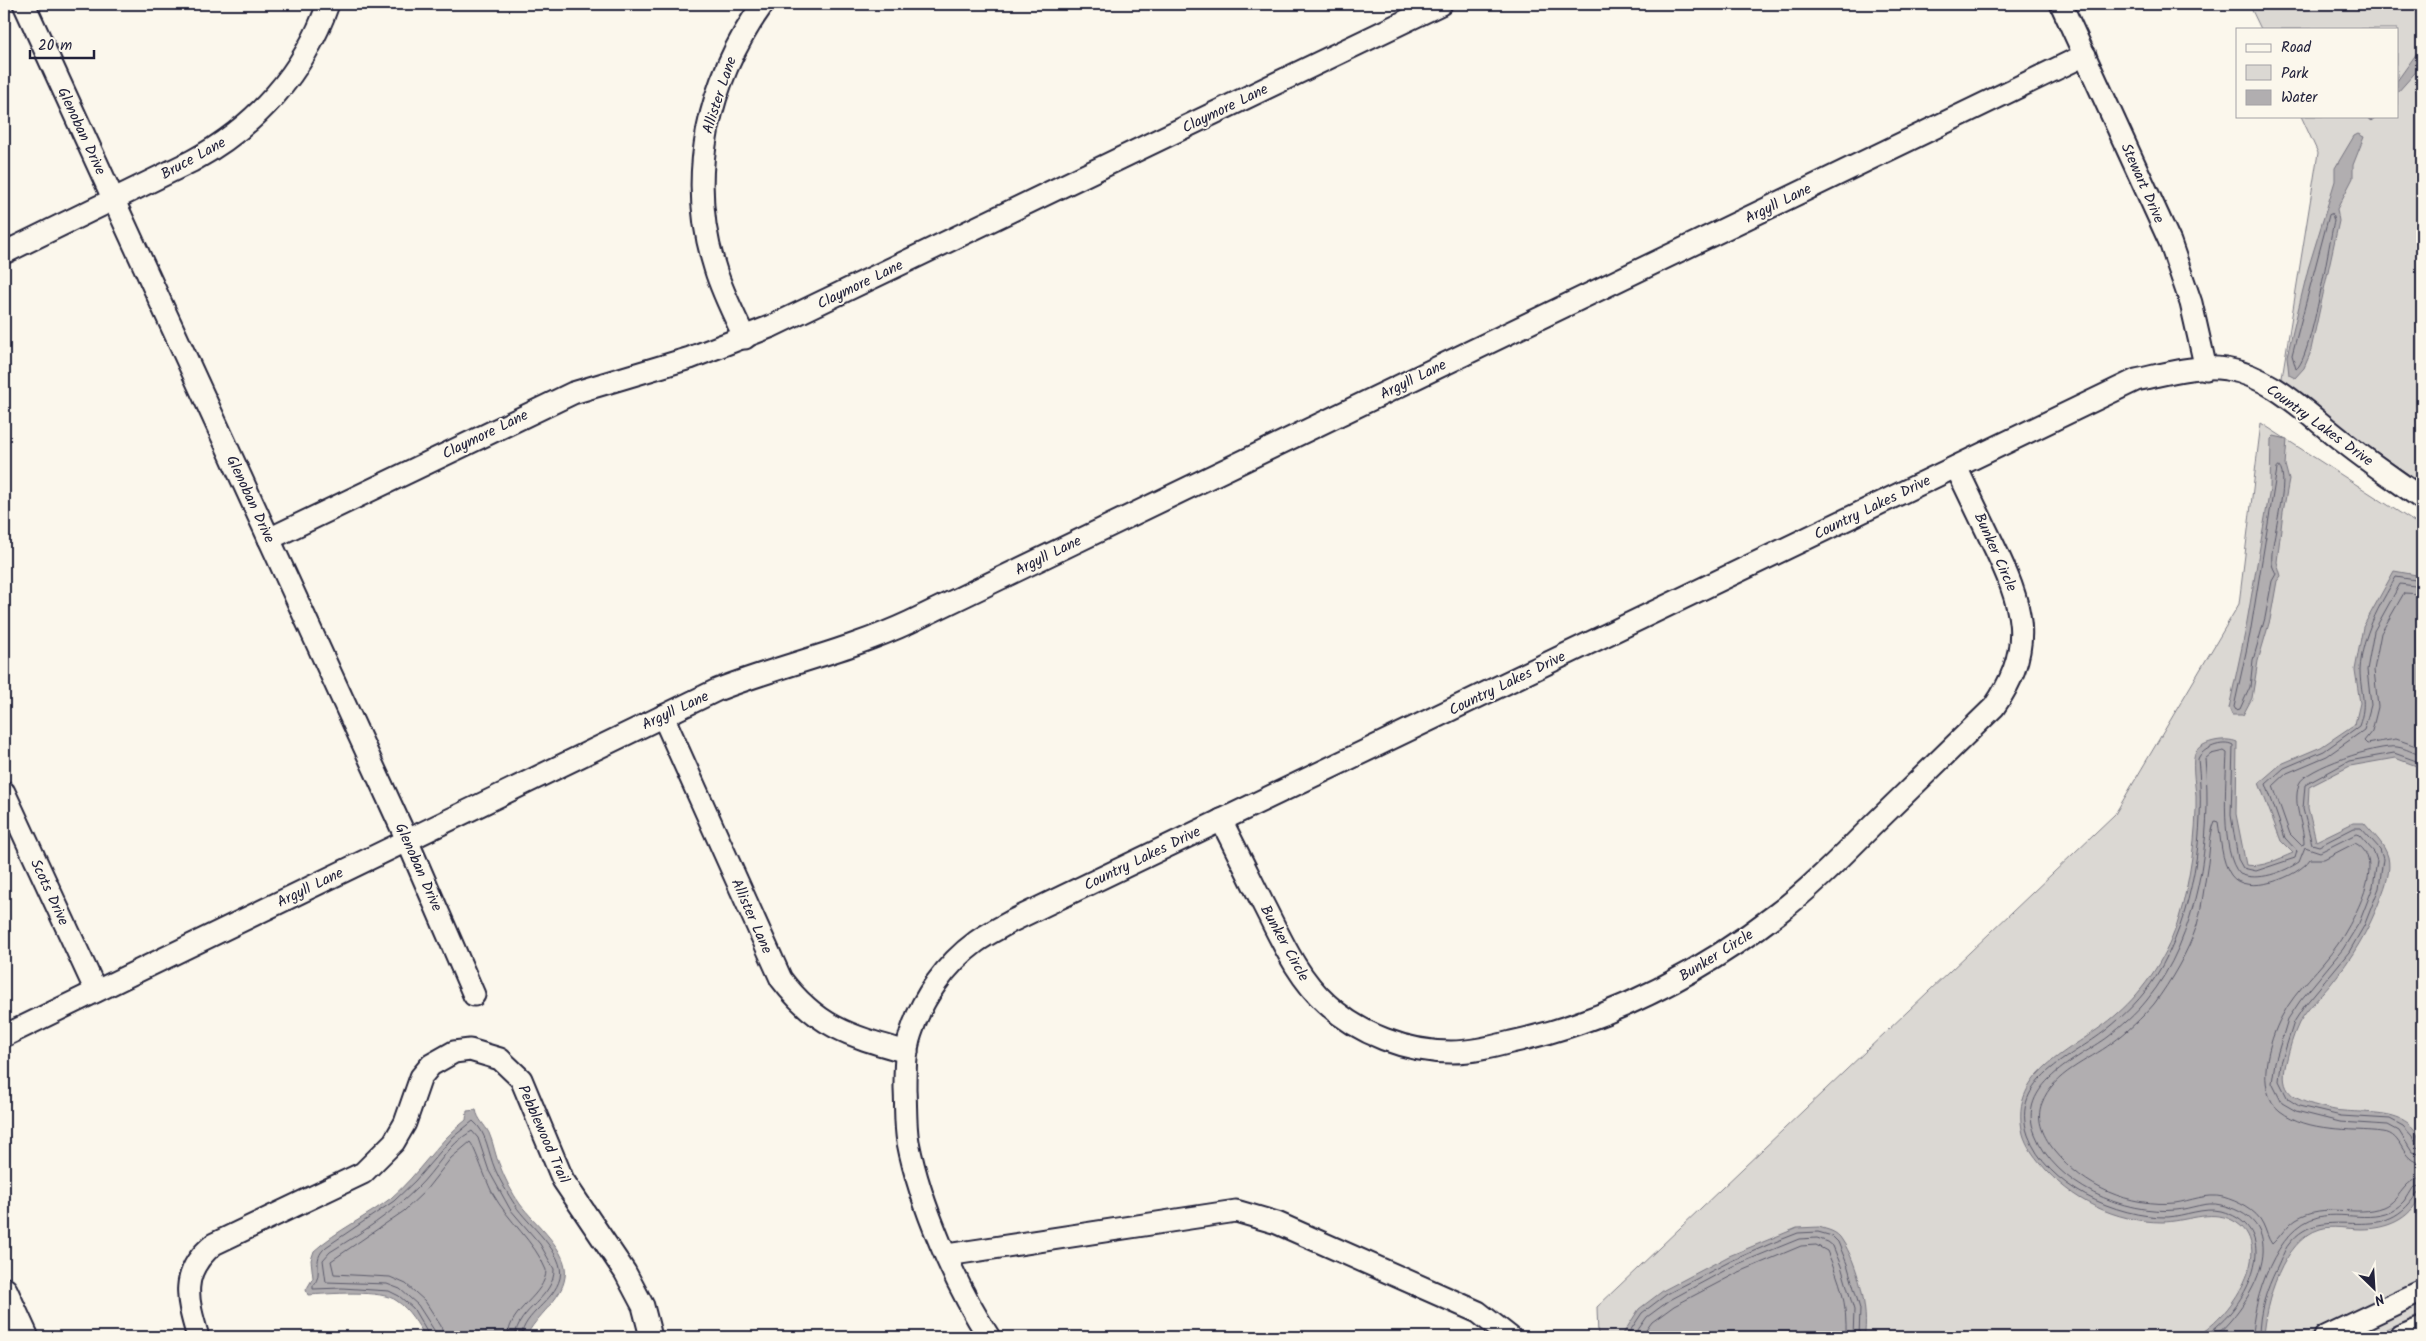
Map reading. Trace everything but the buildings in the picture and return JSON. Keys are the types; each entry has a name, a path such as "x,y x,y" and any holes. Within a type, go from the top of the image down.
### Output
{"main road":[{"path":"4,1292 25,1337"}],"street":[{"name":"Glenoban Drive","path":"24,4 407,840 474,995"},
{"name":"Bruce Lane","path":"4,253 214,149 249,122 272,100 299,64 320,25 328,4"},
{"name":"Allister Lane","path":"745,338 715,268 708,242 702,196 703,147 713,105 729,59 763,4"},
{"name":"Claymore Lane","path":"269,539 573,394 690,358 745,338 1441,4"},
{"name":"Stewart Drive","path":"2061,4 2170,242 2191,303 2206,369"},
{"name":"Argyll Lane","path":"4,1036 663,716 740,681 877,637 2085,56"},
{"name":"Country Lakes Drive","path":"990,1337 947,1255 918,1179 908,1141 905,1076 910,1034 923,1006 937,982 962,953 977,941 1012,921 2136,380 2178,370 2226,369 2243,374 2272,387 2344,443 2422,499"},
{"name":"Bunker Circle","path":"1221,820 1288,956 1303,978 1341,1016 1371,1033 1402,1045 1434,1051 1479,1050 1537,1037 1601,1015 1647,996 1724,952 1780,912 1838,860 1994,707 2002,694 2017,662 2020,640 2020,615 2009,576 1956,467"},
{"name":"Allister Lane","path":"663,716 781,979 804,1007 827,1024 854,1037 907,1052"},
{"name":"Scots Drive","path":"4,792 96,991"},
{"name":"Pebblewood Trail","path":"198,1337 189,1308 188,1287 193,1267 206,1250 214,1244 363,1173 380,1159 394,1142 405,1123 421,1077 431,1065 454,1052 470,1050 500,1059 521,1079 563,1180 625,1272 643,1306 651,1337"},
{"path":"947,1255 1236,1211 1277,1223 1478,1312 1510,1337"},
{"path":"2325,1337 2422,1291"},
{"path":"2400,1337 2422,1328"}],"green space":[{"path":"2249,4 2422,4 2422,484 2281,384 2318,153 2302,118 2398,118 2398,28 2261,28"},
{"path":"2261,423 2422,527 2422,1279 2328,1323 2307,1337 1598,1337 1597,1307 2115,814 2239,604"},
{"path":"2422,1304 2422,1314 2370,1337 2345,1337"}],"water":[{"path":"2422,46 2422,65 2398,92 2398,80"},
{"path":"2358,134 2364,137 2353,165 2353,178 2337,209 2339,221 2310,354 2304,368 2295,378 2289,375 2287,356 2308,269 2335,181 2335,168 2354,136"},
{"path":"2274,436 2287,439 2285,465 2289,480 2277,562 2281,576 2277,581 2270,620 2258,661 2252,698 2243,715 2232,715 2229,708 2245,633 2270,489 2271,439"},
{"path":"2394,571 2422,576 2422,768 2395,758 2350,766 2309,787 2308,808 2316,841 2353,823 2364,823 2384,847 2389,867 2383,892 2371,921 2353,954 2299,1023 2284,1073 2286,1088 2301,1100 2338,1110 2384,1114 2407,1122 2415,1130 2420,1142 2423,1178 2422,1192 2416,1204 2404,1217 2388,1225 2370,1229 2325,1228 2307,1235 2286,1259 2278,1274 2268,1307 2263,1337 2194,1337 2207,1329 2221,1316 2234,1300 2244,1282 2250,1264 2252,1247 2246,1232 2232,1220 2224,1217 2206,1216 2162,1222 2145,1221 2111,1213 2080,1198 2053,1177 2030,1150 2023,1134 2021,1112 2026,1093 2036,1077 2066,1050 2117,1014 2137,994 2155,970 2169,944 2183,904 2192,857 2196,809 2194,759 2199,748 2215,741 2227,740 2237,742 2236,814 2246,865 2264,864 2293,853 2281,841 2259,783 2281,764 2321,747 2355,724 2360,703 2355,670 2363,627"},
{"path":"476,1110 489,1133 498,1162 511,1191 557,1247 565,1267 565,1277 559,1293 530,1329 526,1337 426,1337 406,1309 390,1297 354,1293 308,1295 306,1290 313,1278 311,1260 314,1251 391,1198 455,1129 466,1120 467,1111"},
{"path":"1819,1227 1832,1231 1840,1237 1853,1261 1864,1301 1864,1337 1621,1337 1639,1309 1664,1290 1729,1256 1797,1228"}]}
